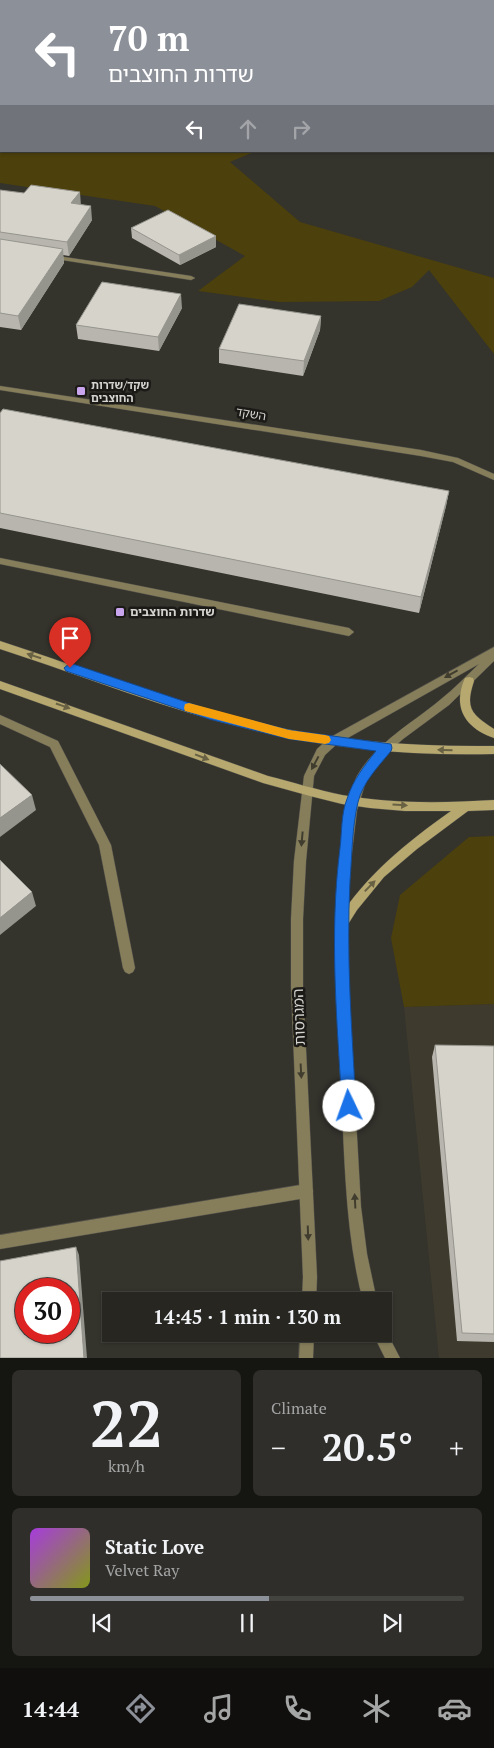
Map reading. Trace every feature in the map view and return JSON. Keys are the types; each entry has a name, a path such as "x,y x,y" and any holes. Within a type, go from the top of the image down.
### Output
{"main road":[{"path":"0,645 209,714 289,734 386,748 494,750"},
{"path":"469,681 463,698 466,714 494,734"},
{"path":"0,684 267,780 307,790 352,801 403,806 465,807 494,805"},
{"path":"341,925 352,905 396,860 465,807"}],"street":[{"path":"38,255 191,278"},
{"name":"השקד","path":"0,388 422,453 455,460 494,477"},
{"path":"0,561 348,632"},
{"path":"332,741 494,651"},
{"path":"367,1292 363,1278 356,1224 342,988 341,925 345,862 352,801 362,777 386,748 469,681 494,655"},
{"path":"0,719 54,744 105,845 129,968"},
{"name":"המגרסות","path":"309,1292 297,958 300,861 309,776 321,752 332,741"},
{"path":"0,1242 306,1191"},
{"path":"306,1358 307,1342"},
{"path":"384,1342 393,1358"}],"shaded area":[{"path":"0,152 254,152 230,162 300,222 494,278 494,354 429,270 412,287 379,301 280,302 198,291 245,256 155,206 0,183"},
{"path":"494,836 494,1004 404,1007 391,938 400,895 469,837"},
{"path":"494,1004 494,1358 439,1358 404,1007"}],"building":[{"path":"31,185 80,192 71,203 91,206 67,242 0,232 0,190 24,193"},
{"path":"168,210 216,236 179,255 131,228"},
{"path":"0,239 63,249 18,316 0,313"},
{"path":"102,282 181,294 158,337 76,325"},
{"path":"239,304 321,316 304,361 219,349"},
{"path":"3,409 449,491 421,597 0,513 0,413"},
{"path":"0,764 32,795 0,818"},
{"path":"0,860 32,892 0,918"},
{"path":"435,1045 494,1046 494,1334 462,1333"},
{"path":"76,1247 78,1278 15,1278 15,1343 80,1343 80,1302 84,1358 0,1358 0,1261"}],"slow traffic":[{"path":"189,708 289,734 325,740"}],"place":[{"name":"שקד/שדרות החוצבים","path":"81,391"},
{"name":"שדרות החוצבים","path":"120,612"}],"route":[{"path":"70,668 209,714 289,734 386,748 362,777 352,801 345,862 341,925 342,988 349,1106"}]}
